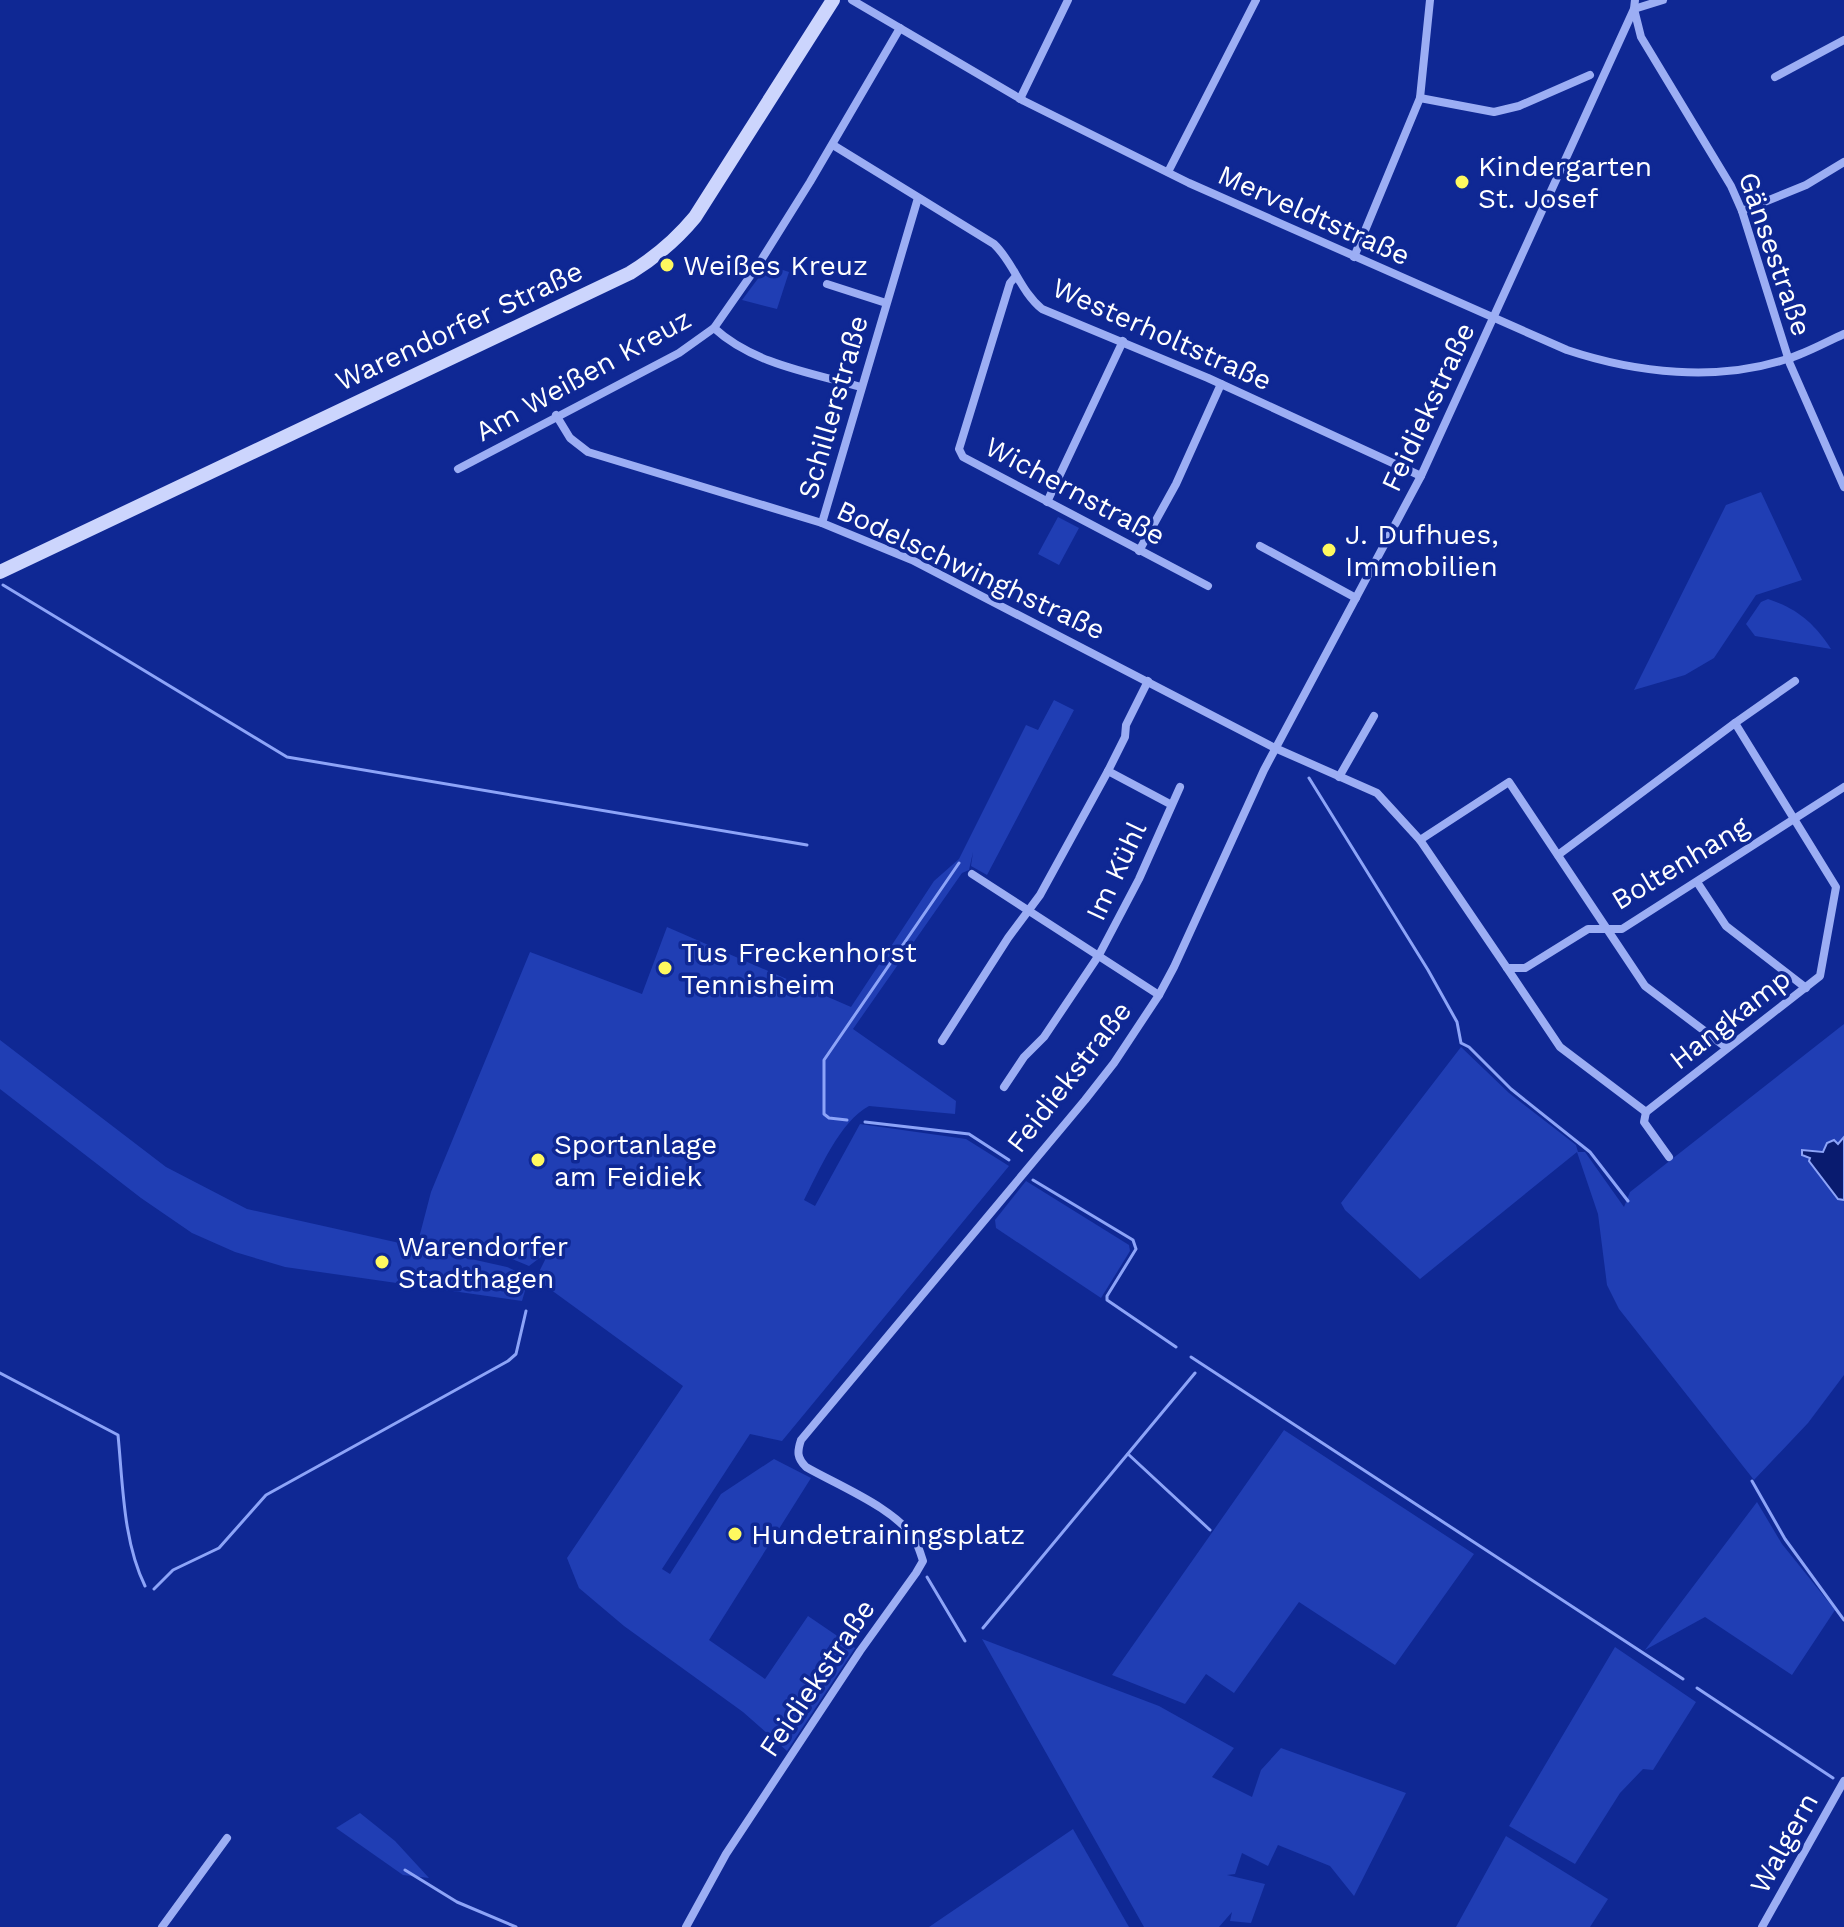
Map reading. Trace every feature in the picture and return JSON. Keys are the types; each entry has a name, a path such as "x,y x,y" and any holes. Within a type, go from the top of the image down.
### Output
{"main road":[{"name":"Warendorfer Straße","path":"0,572 630,273 655,258 676,240 695,217 833,0"}],"street":[{"name":"Merveldtstraße","path":"852,0 1020,99 1168,172 1567,350 1624,366 1690,372 1726,370 1788,359 1844,334"},
{"path":"1020,99 1068,0"},
{"path":"1168,172 1256,0"},
{"path":"1354,257 1420,98 1430,0"},
{"path":"1634,4 1663,0"},
{"name":"Gänsestraße","path":"1634,4 1641,37 1719,165 1742,211 1788,359 1844,487"},
{"name":"Feidiekstraße","path":"686,1927 726,1854 923,1561 917,1543 887,1513 806,1467 798,1452 801,1440 1085,1100 1159,995 1275,748 1421,476 1634,4"},
{"name":"Am Weißen Kreuz","path":"458,469 679,353 714,328 760,262 833,145 900,28"},
{"path":"1775,77 1844,40"},
{"path":"1420,98 1494,112 1519,106 1590,75"},
{"name":"Westerholtstraße","path":"833,145 994,244 1006,255 1028,298 1042,309 1221,384 1421,476"},
{"path":"1742,211 1806,185 1844,162"},
{"name":"Schillerstraße","path":"822,523 918,198"},
{"name":"Wichernstraße","path":"1016,276 1010,283 959,449 963,457 1208,586"},
{"name":"Schillerstraße","path":"827,284 886,303"},
{"path":"714,328 731,343 778,364 861,387"},
{"path":"1047,502 1123,341"},
{"path":"1139,551 1176,484 1221,384"},
{"name":"Bodelschwinghstraße","path":"556,415 570,438 588,452 822,523 912,560 1275,748"},
{"path":"1260,546 1356,598"},
{"name":"Im Kühl","path":"942,1041 1040,895 1108,771 1148,681"},
{"path":"1558,855 1795,681"},
{"path":"1339,777 1374,716"},
{"name":"Hangkamp","path":"1646,1112 1820,976 1836,887 1735,723"},
{"path":"1275,748 1377,793 1420,840 1560,1047 1646,1112 1644,1122 1669,1157"},
{"name":"Im Kühl","path":"1108,771 1170,804"},
{"path":"1420,840 1509,782 1645,986 1727,1048"},
{"name":"Im Kühl","path":"1004,1087 1024,1057 1044,1037 1099,955 1139,879 1180,787"},
{"name":"Boltenhang","path":"1507,968 1525,968 1588,929 1622,929 1844,787"},
{"name":"Im Kühl","path":"972,874 1159,995"},
{"path":"1697,882 1726,926 1806,988"},
{"name":"Walgern","path":"1762,1927 1844,1781"},
{"path":"162,1927 227,1838"}],"shaded area":[{"path":"768,265 789,272 777,309 742,300"},
{"path":"1761,492 1802,580 1756,595 1714,658 1685,675 1634,690 1726,505"},
{"path":"1058,517 1079,528 1059,565 1038,554"},
{"path":"1768,599 1804,618 1831,649 1755,636 1746,624 1761,602"},
{"path":"1054,700 1074,710 987,875 971,866 973,852 969,870 962,873 853,1029 956,1101 955,1114 869,1106 858,1113 840,1135 804,1200 815,1206 860,1124 966,1139 1009,1166 782,1441 750,1434 662,1569 670,1574 721,1494 774,1459 811,1478 709,1640 765,1679 808,1616 855,1648 787,1751 743,1712 624,1626 579,1588 567,1558 683,1386 543,1284 540,1270 550,1250 529,1266 500,1254 419,1238 431,1192 530,952 642,994 667,927 851,1007 934,881 959,859 1026,725 1038,730"},
{"path":"1844,1024 1844,1137 1825,1150 1802,1150 1838,1199 1844,1200 1844,1375 1808,1423 1754,1480 1619,1309 1607,1285 1598,1214 1577,1152 1420,1279 1341,1203 1461,1047 1509,1093 1576,1145 1578,1152 1585,1152 1624,1207 1630,1192"},
{"path":"0,1040 166,1167 247,1209 507,1267 529,1277 522,1301 285,1267 235,1252 192,1233 141,1198 0,1089"},
{"path":"1844,1137 1844,1200 1838,1199 1809,1161 1810,1158 1802,1155 1802,1150 1823,1152 1827,1143 1834,1140 1838,1144"},
{"path":"1026,1181 1129,1245 1130,1251 1101,1298 996,1228 995,1220"},
{"path":"1284,1430 1474,1554 1395,1665 1299,1602 1234,1693 1206,1674 1185,1704 1112,1675"},
{"path":"1757,1502 1782,1544 1835,1610 1792,1675 1705,1617 1645,1650"},
{"path":"982,1639 1159,1706 1234,1748 1212,1777 1252,1797 1261,1770 1281,1748 1406,1793 1354,1896 1330,1866 1278,1845 1268,1866 1242,1853 1235,1874 1227,1875 1265,1884 1251,1923 1230,1921 1232,1912 1219,1927 1144,1927"},
{"path":"1615,1647 1696,1702 1653,1770 1643,1769 1620,1793 1575,1864 1509,1826"},
{"path":"360,1813 395,1841 429,1878 403,1875 336,1828"},
{"path":"1073,1829 1129,1927 929,1927"},
{"path":"1506,1836 1608,1899 1590,1927 1456,1927"}],"waterway":[{"path":"3,585 287,757 807,845"},
{"path":"1309,778 1428,970 1457,1022 1461,1043 1469,1047 1511,1089 1590,1152 1628,1201"},
{"path":"847,1120 829,1118 824,1114 824,1060 959,863"},
{"path":"865,1122 969,1134 1009,1160"},
{"path":"1033,1180 1133,1240 1136,1249 1107,1300 1176,1347"},
{"path":"154,1589 173,1570 219,1548 266,1495 508,1361 516,1354 526,1311"},
{"path":"1191,1357 1683,1679"},
{"path":"0,1373 118,1435 128,1532 145,1586"},
{"path":"983,1628 1195,1373"},
{"path":"1128,1454 1210,1530"},
{"path":"1752,1481 1785,1539 1844,1620"},
{"path":"927,1577 965,1641"},
{"path":"1697,1688 1833,1778"},
{"path":"405,1870 457,1902 516,1927"}],"place":[{"name":"Kindergarten St. Josef","path":"1462,182"},
{"name":"Weißes Kreuz","path":"667,265"},
{"name":"J. Dufhues, Immobilien","path":"1329,550"},
{"name":"Tus Freckenhorst Tennisheim","path":"665,968"},
{"name":"Sportanlage am Feidiek","path":"538,1160"},
{"name":"Warendorfer Stadthagen","path":"382,1262"},
{"name":"Hundetrainingsplatz","path":"735,1534"}]}
